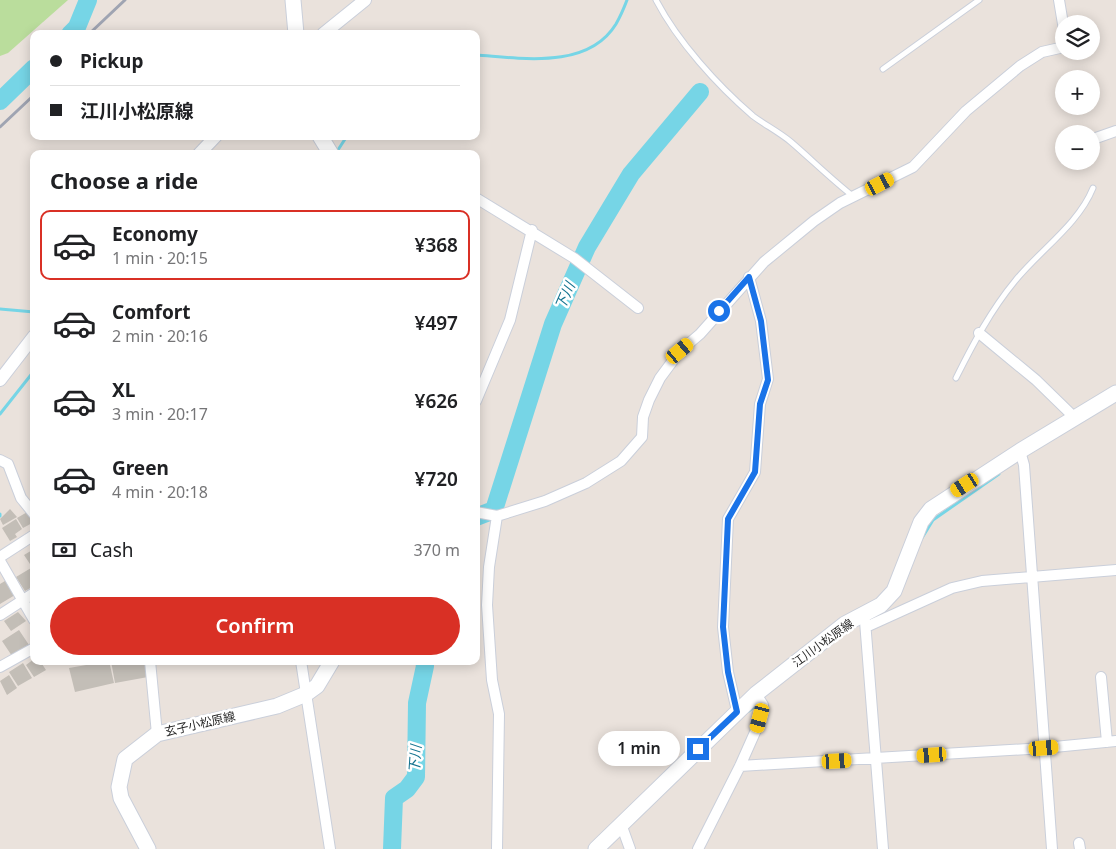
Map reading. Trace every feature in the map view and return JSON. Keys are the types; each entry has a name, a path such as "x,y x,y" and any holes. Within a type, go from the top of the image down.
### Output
{"main road":[{"path":"293,0 296,30"},
{"name":"江川小松原線","path":"596,849 756,694 844,624 865,621 881,605 894,591 921,522 931,509 1020,451 1116,393"},
{"name":"玄子小松原線","path":"148,849 121,798 120,787 125,760 157,734 277,706 306,694 317,686 330,665"}],"street":[{"path":"328,30 365,0"},
{"path":"1059,0 1062,15"},
{"path":"480,513 497,516 562,494 586,483 621,461 642,437 643,417 660,378 680,351 700,334 749,277 814,221 840,203 913,167 966,111 1020,66 1042,52 1055,49"},
{"path":"1100,137 1116,131"},
{"path":"203,150 212,140"},
{"path":"480,200 532,230 574,258 638,308"},
{"path":"480,391 510,320 532,230"},
{"path":"737,712 728,672 723,627 728,519 755,472 760,404 768,380 761,321 749,277"},
{"path":"979,333 1036,380 1074,418"},
{"path":"0,380 30,341"},
{"path":"1020,451 1024,465 1052,849"},
{"path":"0,460 8,464 20,498 30,509"},
{"path":"496,849 499,714 492,680 487,605 489,567 497,516"},
{"path":"0,557 30,538"},
{"path":"0,561 30,613"},
{"path":"882,849 865,621 952,588 982,581 1116,570"},
{"path":"0,615 30,596"},
{"path":"0,668 30,650"},
{"path":"150,665 157,734"},
{"path":"302,665 330,849"},
{"path":"740,766 1044,748 1112,742 1102,676"},
{"path":"698,849 756,730 763,705 756,694"},
{"path":"621,824 630,849"}],"lane":[{"path":"656,0 671,28 753,116 790,141 820,170 854,197"},
{"path":"883,69 979,0"},
{"path":"956,378 979,333 1015,280 1086,204 1093,188"}],"green space":[{"path":"0,0 68,0 34,30 30,30 30,34 8,53 0,56"}],"building":[{"path":"10,509 17,517 3,525 0,519"},
{"path":"29,511 30,524 23,528 17,518"},
{"path":"16,519 22,529 15,534 17,537 10,541 2,528"},
{"path":"30,551 30,564 24,555"},
{"path":"30,569 30,588 25,591 16,577"},
{"path":"5,581 15,595 0,604 0,584"},
{"path":"18,612 26,621 11,631 4,621"},
{"path":"19,630 29,645 12,656 2,641"},
{"path":"30,662 30,665 43,665 46,670 34,677 26,665"},
{"path":"23,663 32,678 18,686 9,672"},
{"path":"86,665 110,665 114,683 75,692 69,668"},
{"path":"112,665 146,665 148,677 115,683"},
{"path":"9,675 17,688 7,695 0,681"}],"waterway":[{"path":"74,30 88,0"},
{"path":"480,55 533,59 552,58 571,55 589,49 604,39 616,24 627,0"},
{"path":"0,101 30,72"},
{"name":"下川","path":"480,515 494,510 553,324 587,247 631,174 700,92"},
{"path":"338,150 344,140"},
{"path":"0,309 30,312"},
{"path":"0,414 30,376"},
{"path":"922,538 933,520 999,474"},
{"name":"下川","path":"392,849 394,798 407,789 416,777 417,703 425,665"},
{"path":"749,711 759,702"}],"railway":[{"path":"93,30 125,0"},
{"path":"0,127 30,99"}],"route":[{"path":"698,749 737,712 728,672 723,627 728,519 746,491 755,472 760,404 768,380 761,321 749,277 719,311"}]}
